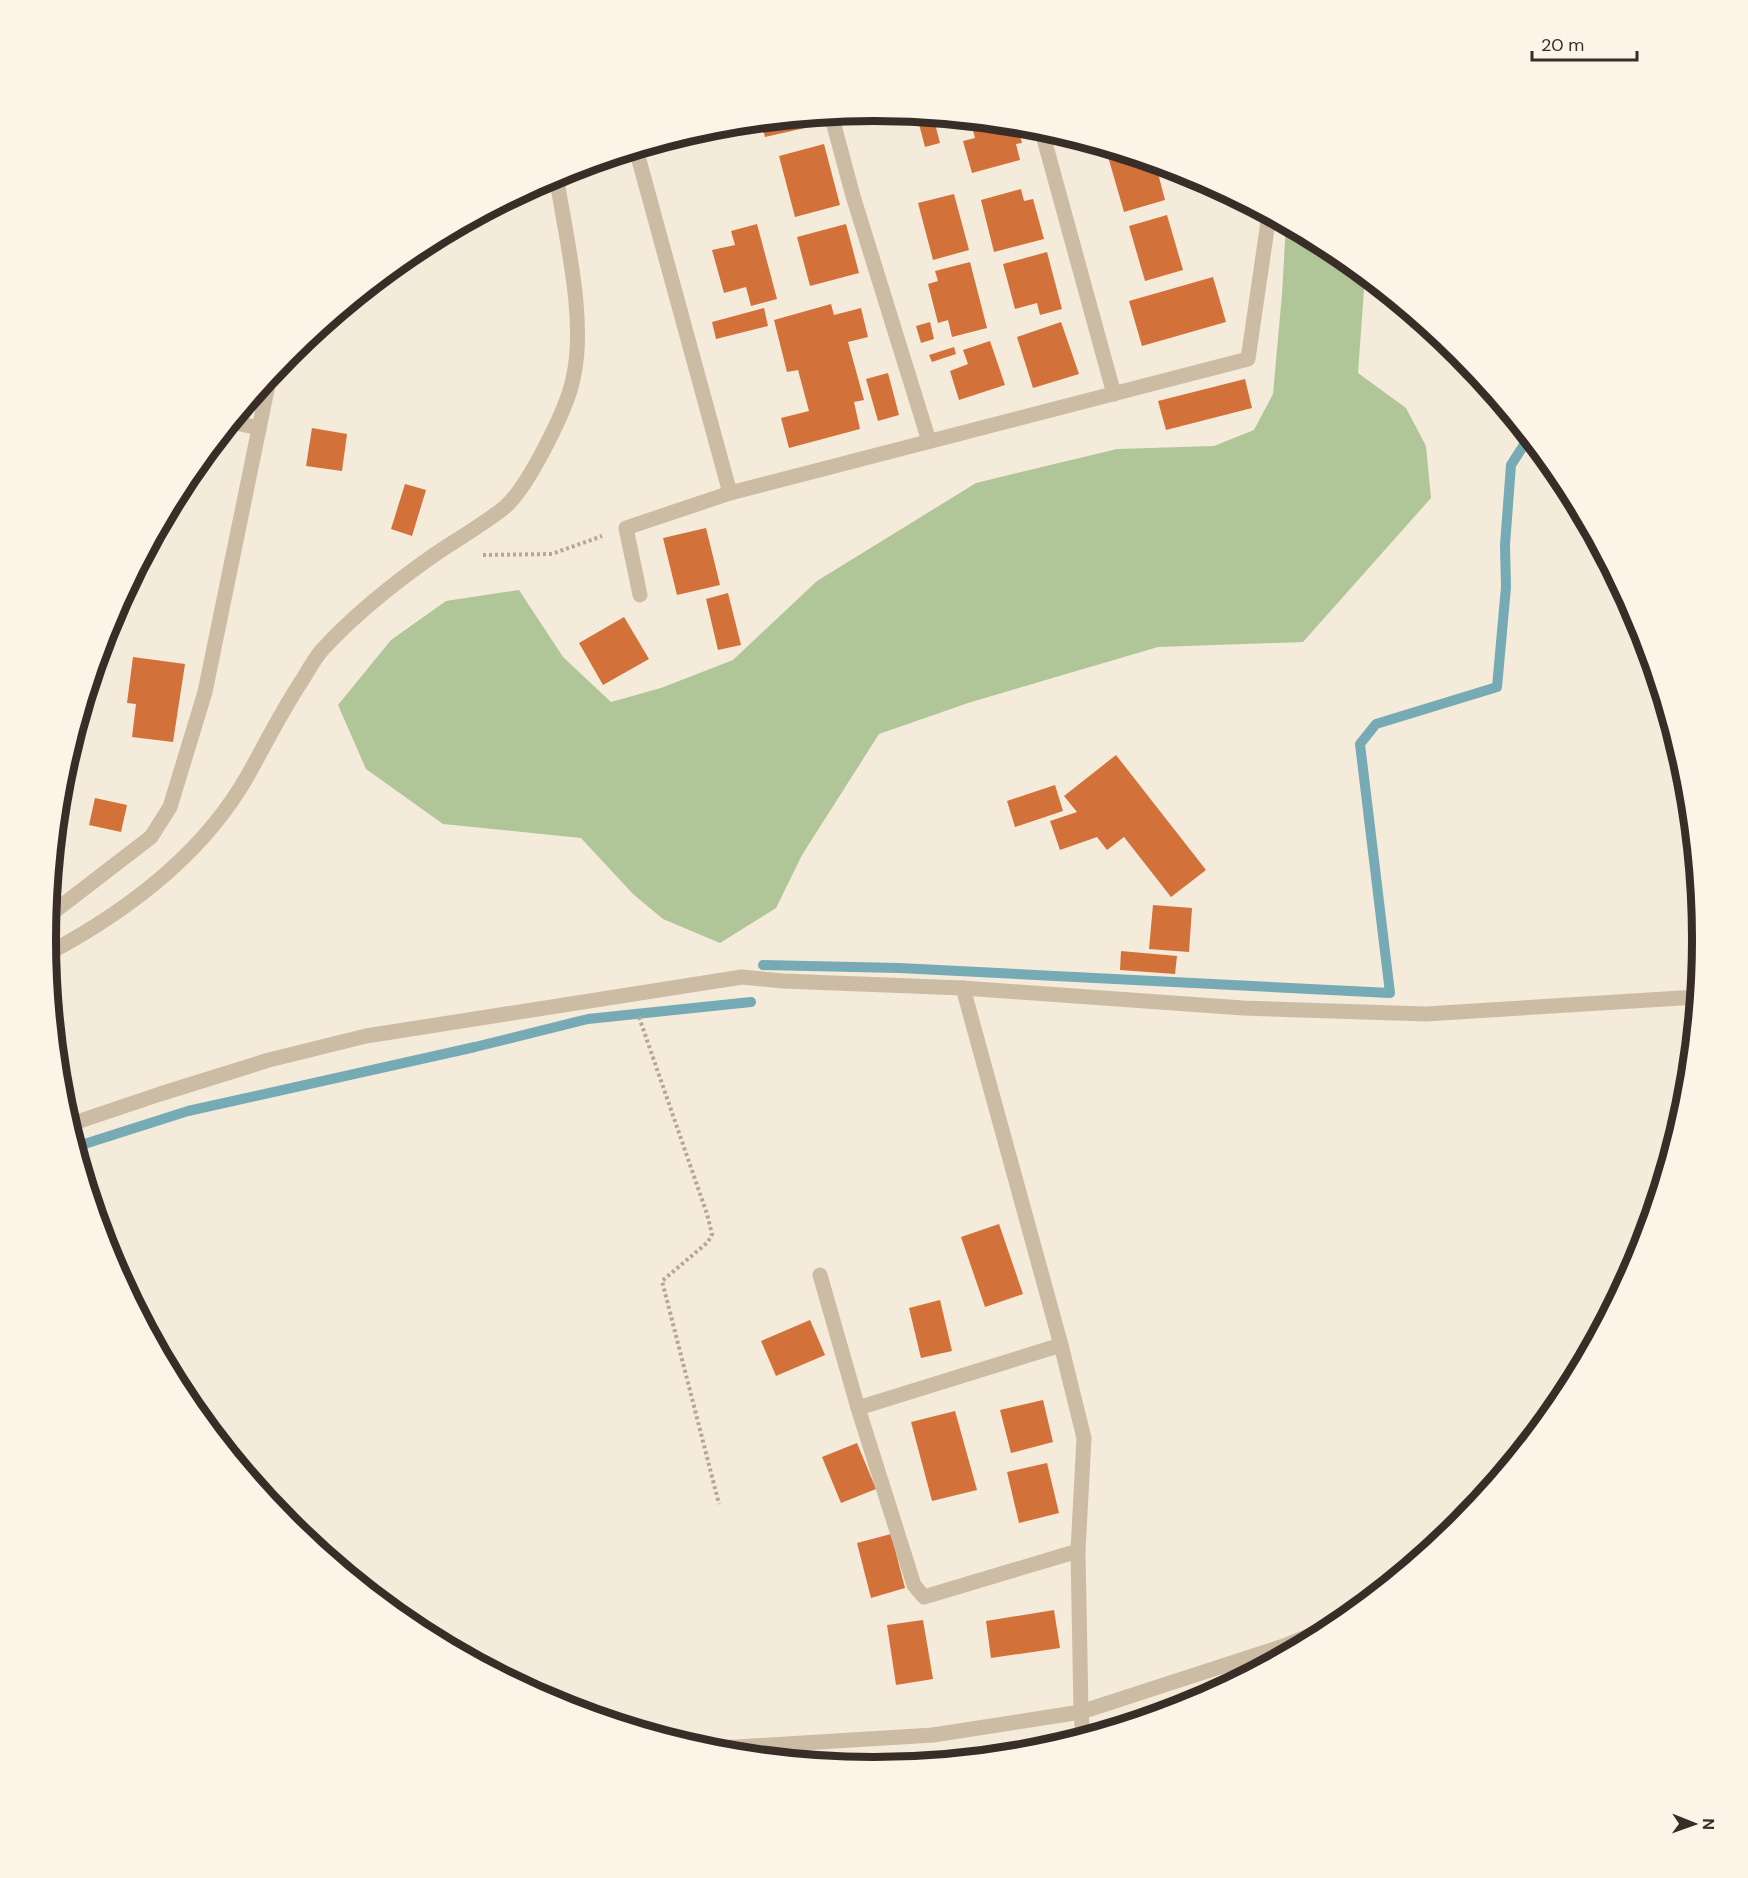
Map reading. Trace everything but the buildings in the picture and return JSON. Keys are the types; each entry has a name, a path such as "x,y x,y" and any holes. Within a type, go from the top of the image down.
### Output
{"street":[{"path":"833,122 853,196 929,441"},
{"path":"1044,138 1114,394"},
{"path":"638,156 730,493"},
{"path":"56,948 97,926 183,858 213,824 246,778 288,702 321,651 372,602 506,506 530,474 554,429 573,380 579,330 558,185"},
{"path":"640,595 626,528 730,493 1248,359 1268,222"},
{"path":"57,909 151,837 170,807 205,692 267,390"},
{"path":"239,424 260,428"},
{"path":"76,1122 269,1060 366,1036 742,976 783,981 963,988 1243,1008 1426,1014 1691,997"},
{"path":"963,988 1061,1345 1084,1438 1078,1551 1082,1731"},
{"path":"820,1275 858,1408 914,1585 924,1597 1078,1551"},
{"path":"858,1408 1061,1345"},
{"path":"744,1747 933,1735 1081,1712 1291,1643"}],"path":[{"path":"475,555 552,554 626,528"},
{"path":"643,1032 712,1234 708,1242 662,1281 718,1504"}],"green space":[{"path":"1286,232 1329,258 1364,284 1358,373 1406,408 1426,446 1431,498 1303,642 1158,647 968,703 879,734 802,855 776,908 720,943 663,919 633,894 581,838 443,824 366,769 338,705 391,640 446,601 519,590 563,657 611,702 661,688 733,660 817,581 976,483 1117,449 1214,446 1254,430 1273,394"}],"waterway":[{"path":"763,965 899,968 1390,993 1360,744 1376,724 1497,687 1506,587 1505,545 1511,465 1525,443"},
{"path":"82,1145 188,1111 475,1047 588,1019 751,1002"}]}
